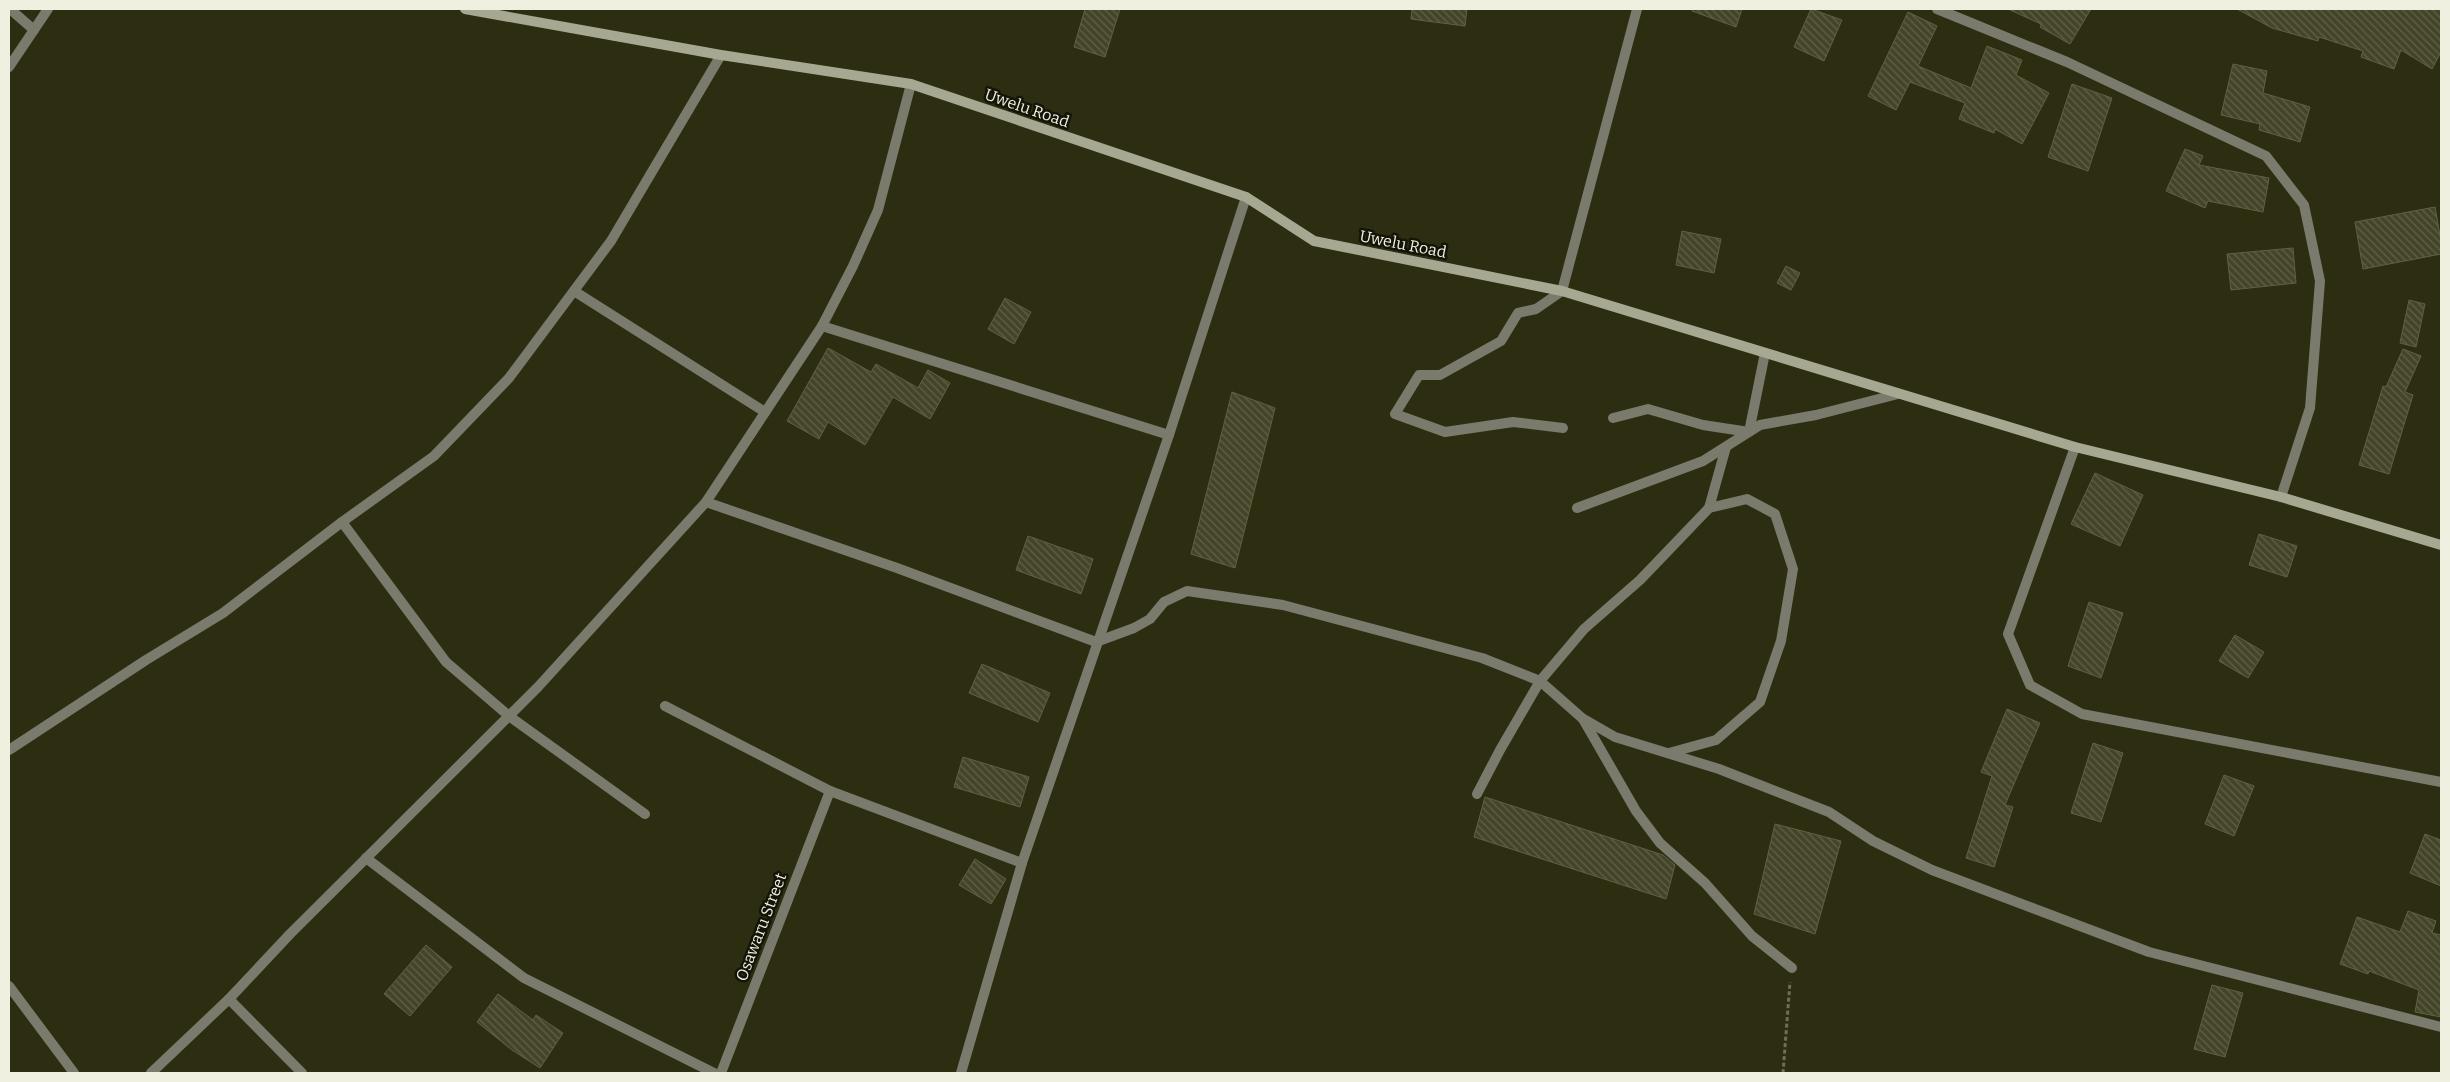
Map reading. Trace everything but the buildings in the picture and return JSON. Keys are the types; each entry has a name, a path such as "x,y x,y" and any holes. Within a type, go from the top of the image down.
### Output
{"street":[{"path":"10,9 34,30"},
{"path":"9,67 48,9"},
{"name":"Uwelu Road","path":"465,9 721,55 911,84 1246,197 1314,241 1562,291 2075,447 2281,497 2441,545"},
{"path":"1563,428 1513,422 1445,432 1395,414 1419,375 1440,375 1501,341 1518,313 1536,309 1562,291 1637,9"},
{"path":"1937,9 2067,62 2266,156 2304,205 2320,281 2310,408 2281,497"},
{"path":"9,750 146,660 223,613 342,522 434,456 509,378 611,242 721,55"},
{"path":"151,1073 229,998 509,716 706,502 822,326 854,266 878,210 911,84"},
{"path":"961,1073 1022,863 1096,642 1169,435 1246,197"},
{"path":"574,291 765,412"},
{"path":"822,326 1169,435"},
{"path":"1749,432 1765,352"},
{"path":"1578,508 1703,461 1760,425 1816,414 1898,394"},
{"path":"1612,418 1648,409 1703,425 1749,432"},
{"path":"1477,794 1540,681 1584,629 1640,580 1709,508 1726,447"},
{"path":"2075,447 2008,634 2030,685 2082,714 2441,782"},
{"path":"1668,753 1716,740 1760,702 1781,641 1793,569 1775,514 1747,499 1709,508"},
{"path":"706,502 898,568 1096,642 1134,628 1150,619 1164,602 1187,591 1283,605 1482,658 1540,681 1582,718 1615,736 1719,769 1829,812 1872,840 1932,870 2149,952 2441,1027"},
{"path":"342,522 446,662 509,716 645,814"},
{"path":"665,706 830,791 1022,863"},
{"path":"1582,718 1636,811 1660,843 1705,883 1752,936 1792,968"},
{"name":"Osawaru Street","path":"721,1073 830,791"},
{"path":"366,858 524,978 714,1073"},
{"path":"9,986 74,1073"},
{"path":"229,998 302,1073"}],"path":[{"path":"1783,1073 1792,968"}]}
